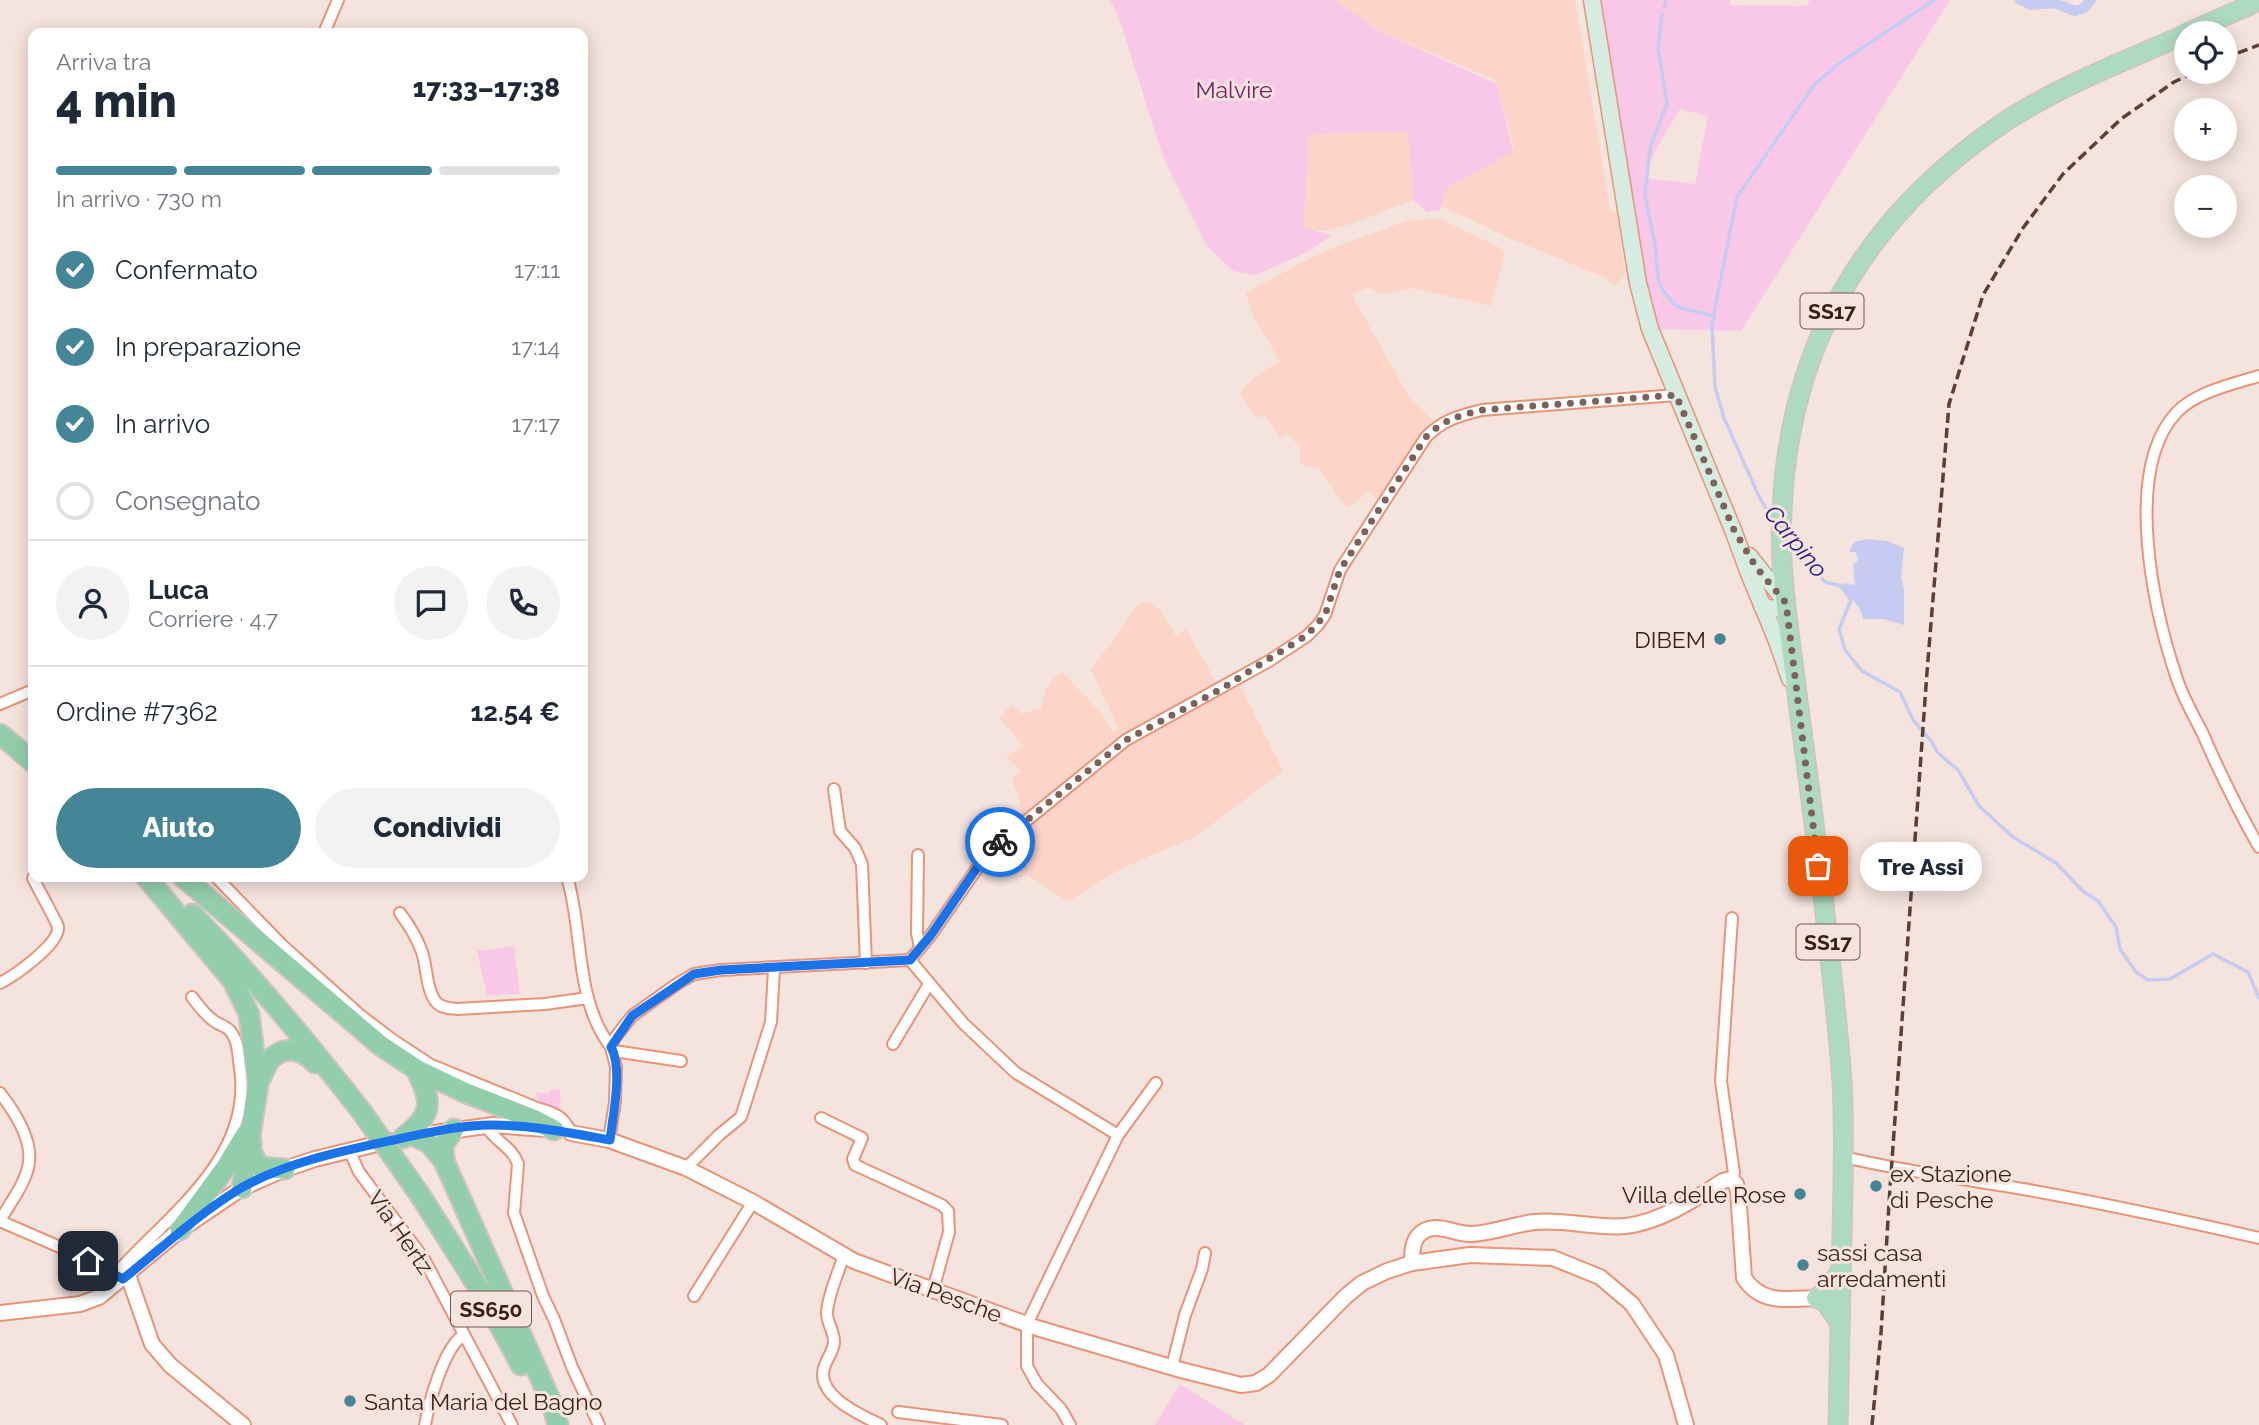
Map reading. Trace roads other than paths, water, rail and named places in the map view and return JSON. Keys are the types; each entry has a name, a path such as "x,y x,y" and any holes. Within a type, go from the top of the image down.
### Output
{"highway":[{"path":"0,734 28,758"},
{"path":"150,882 233,981 249,1014 258,1084"},
{"name":"SS650","path":"159,882 237,959 362,1112 422,1198 485,1298 551,1425"},
{"path":"189,882 380,1045 416,1069 464,1092 563,1131"},
{"path":"242,1188 258,1084 270,1061 283,1052 294,1049 306,1052 362,1112"},
{"path":"416,1069 426,1088 429,1101 423,1121 409,1137 429,1143 444,1161 552,1404 558,1425"},
{"path":"180,1230 236,1151 250,1126"},
{"path":"250,1126 251,1151 259,1167 285,1169"},
{"path":"444,1161 443,1145 454,1129"},
{"path":"236,1151 231,1168 233,1177 242,1188"}],"main road":[{"path":"1592,0 1638,283 1650,329 1734,530 1784,659 1801,728"},
{"name":"SS17","path":"2216,21 2256,3"},
{"name":"SS17","path":"1838,1425 1842,1083 1782,559 1785,470 1800,387 1839,296 1887,224 1955,159 1996,128 2030,107 2098,72 2174,40"},
{"path":"1734,530 1756,567 1786,603 1779,608 1762,606"},
{"path":"1756,567 1767,571 1775,569 1782,559"},
{"path":"1816,1298 1830,1288 1841,1268"},
{"path":"1816,1298 1825,1302 1840,1324"}],"street":[{"path":"326,28 338,0"},
{"path":"2259,376 2210,391 2177,411 2155,444 2146,489 2151,568 2159,615 2178,681 2218,768 2259,847"},
{"path":"613,1049 632,1016 694,974 721,970 910,960 989,851 1126,740 1269,661 1318,625 1325,615 1340,570 1426,437 1438,425 1482,410 1676,395"},
{"path":"3,699 28,692"},
{"path":"834,789 840,831 856,848 862,864 866,963"},
{"path":"918,855 917,933 920,948"},
{"path":"0,983 25,969 57,935 58,926 35,882"},
{"path":"221,882 282,945 360,1015 393,1040 431,1065 554,1113 563,1118 563,1131"},
{"path":"568,882 588,998 595,1022 613,1049 615,1102 610,1140"},
{"path":"400,913 411,927 422,953 432,995 437,1004 457,1009 520,1006 588,998"},
{"path":"1412,1263 1413,1245 1419,1235 1432,1228 1470,1234 1535,1222 1626,1226 1648,1221 1731,1179 1734,1173 1733,1161 1721,1081 1732,918"},
{"path":"910,960 963,1023 1016,1073 1118,1135"},
{"path":"686,1168 741,1117 771,1022 774,968"},
{"path":"893,1044 929,984"},
{"path":"192,997 211,1020 232,1032 236,1040 243,1090 239,1115 220,1158 206,1178 181,1209 122,1267 152,1343 170,1365 243,1425"},
{"path":"613,1049 681,1061"},
{"path":"1070,1425 1061,1409 1037,1384 1027,1366 1027,1325 1118,1135 1156,1083"},
{"path":"0,1093 21,1127 28,1147 29,1162 26,1174 0,1221 126,1277"},
{"path":"821,1118 862,1138 853,1159 855,1165 942,1205 948,1211 948,1232 933,1290"},
{"path":"486,1126 494,1139 516,1158 514,1213 543,1296 599,1425"},
{"name":"Via Pesche","path":"0,1313 80,1304 99,1297 180,1230 242,1188 285,1169 349,1150 454,1129 486,1126 563,1131 610,1140 686,1168 855,1261 1027,1325 1241,1385 1256,1383 1269,1376 1328,1313 1362,1283 1412,1263 1470,1255 1553,1258 1600,1277 1632,1304 1666,1355 1686,1425"},
{"name":"Via Hertz","path":"349,1150 359,1172 424,1259 512,1425"},
{"path":"1843,1157 1891,1168 2079,1200 2259,1238"},
{"path":"1731,1179 1738,1191 1744,1278 1752,1290 1765,1297 1780,1299 1816,1298"},
{"path":"694,1296 752,1202"},
{"path":"1172,1367 1188,1304 1202,1269 1205,1253"},
{"path":"844,1255 827,1314 834,1345 824,1369 823,1382 847,1407 881,1425"},
{"path":"425,1425 432,1391 456,1341 464,1335"},
{"path":"898,1412 1002,1425"}],"water":[{"path":"1868,539 1887,541 1904,548 1901,577 1904,590 1904,625 1883,619 1863,619 1857,605 1841,586 1844,583 1855,585 1853,565 1858,560 1856,552 1849,552 1854,542"}],"waterway":[{"path":"1664,8 1666,0"},
{"name":"Carpino","path":"1777,525 1758,494 1724,418 1715,387 1712,324 1737,197 1814,85 1837,65 1934,0"},
{"path":"2020,0 2031,5 2054,3 2075,11 2084,8 2091,0"},
{"path":"1662,14 1658,48 1667,104 1650,147 1645,195 1656,250 1658,279 1673,303 1681,308 1714,316"},
{"name":"Carpino","path":"1789,538 1825,582 1841,586 1851,600 1839,629 1845,650 1862,671 1900,692 1913,720 1937,752 1958,770 1979,806 2013,837 2056,863 2084,892 2098,901 2116,927 2120,949 2136,972 2148,980 2170,979 2213,954 2248,972 2259,998"}],"railway":[{"path":"2237,53 2259,45"},
{"path":"1872,1425 1949,404 1983,295 2023,228 2063,174 2121,119 2174,82"}],"place":[{"name":"DIBEM","path":"1720,639"},
{"name":"Tre Assi","path":"1818,866"},
{"name":"ex Stazione di Pesche","path":"1876,1186"},
{"name":"Villa delle Rose","path":"1800,1194"},
{"name":"sassi casa arredamenti","path":"1803,1265"},
{"name":"Santa Maria del Bagno","path":"350,1401"}],"park label":[{"name":"Malvire","path":"1234,89"}]}
